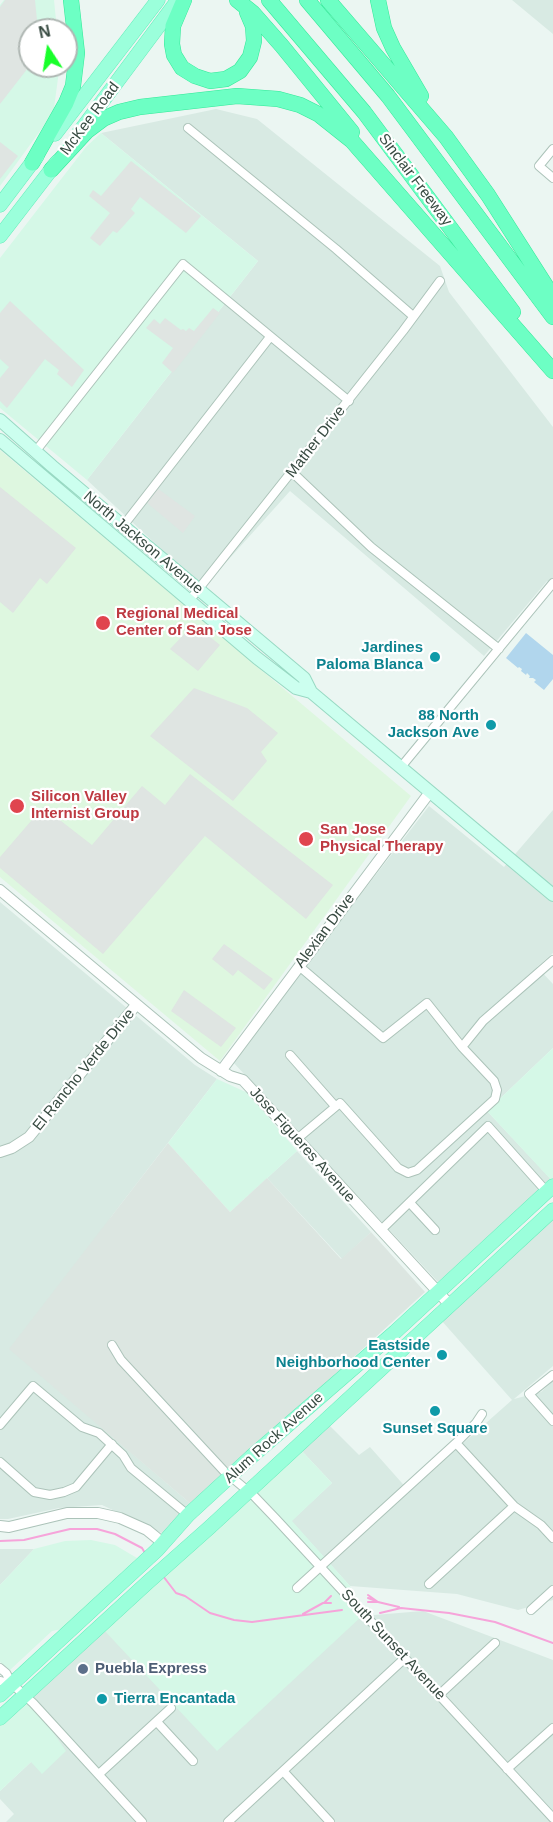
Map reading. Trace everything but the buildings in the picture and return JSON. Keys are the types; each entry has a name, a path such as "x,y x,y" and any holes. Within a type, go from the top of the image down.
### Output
{"highway":[{"path":"32,163 66,104 73,86 77,53 71,0"},
{"path":"184,0 173,26 174,55 182,68 210,81 226,78 240,71 250,57 254,41 252,26 241,3"},
{"name":"Sinclair Freeway","path":"269,0 364,112 553,366"},
{"name":"Sinclair Freeway","path":"308,0 388,96 553,317"},
{"path":"328,0 446,137 488,195 553,297"},
{"path":"378,0 384,28 393,48 446,137"},
{"path":"241,3 282,46 352,131 372,165"},
{"path":"51,170 87,130 119,112 140,107 237,96 278,99 300,105 318,114 352,141 553,371"}],"main road":[{"name":"McKee Road","path":"0,206 158,0"},
{"name":"McKee Road","path":"0,236 178,0"},
{"name":"North Jackson Avenue","path":"0,420 304,678 311,692 553,895"},
{"name":"North Jackson Avenue","path":"0,440 189,601 296,688 311,692"},
{"path":"21,459 30,458 52,466"},
{"name":"Alum Rock Avenue","path":"0,1695 6,1682 142,1564 188,1515 280,1430 395,1332 550,1189"},
{"name":"Alum Rock Avenue","path":"0,1718 553,1210"}],"street":[{"path":"188,128 336,249 413,316"},
{"path":"553,149 540,166 553,178"},
{"path":"35,452 183,264 349,400"},
{"name":"Mather Drive","path":"189,601 349,400 440,281"},
{"path":"123,526 270,337"},
{"path":"292,472 370,548 499,649"},
{"path":"401,767 553,583"},
{"name":"Alexian Drive","path":"220,1071 430,792"},
{"name":"Jose Figueres Avenue","path":"0,890 201,1058 220,1071 243,1080 450,1305"},
{"path":"462,1047 483,1021 553,960"},
{"path":"297,1139 340,1102 398,1168 408,1173 417,1170 495,1099 497,1090 494,1081 462,1047 427,1003 382,1038 299,966"},
{"name":"El Rancho Verde Drive","path":"0,1152 12,1148 29,1137 136,1005"},
{"path":"290,1055 335,1106"},
{"path":"381,1230 488,1126 550,1189"},
{"path":"410,1203 435,1230"},
{"name":"South Sunset Avenue","path":"112,1345 121,1360 230,1477 248,1492 322,1567 553,1818"},
{"path":"553,1375 529,1394 553,1421"},
{"path":"0,1425 33,1386 82,1427 99,1433 123,1455 130,1468 188,1515"},
{"path":"297,1588 456,1443 476,1424 482,1414"},
{"path":"456,1443 514,1506 542,1526 553,1538"},
{"path":"0,1462 34,1492 50,1494 64,1492 76,1487 112,1444"},
{"path":"429,1584 514,1506"},
{"path":"0,1526 9,1527 67,1513 98,1513 120,1518 147,1530 160,1546"},
{"path":"531,1610 553,1590"},
{"path":"439,1695 495,1643"},
{"path":"228,1822 405,1658"},
{"path":"0,1668 6,1673 6,1682 25,1695 142,1822"},
{"path":"99,1774 171,1708"},
{"path":"157,1722 193,1761"},
{"path":"507,1769 553,1728"},
{"path":"283,1772 330,1822"}],"shaded area":[{"path":"4,0 54,0 56,18 18,18 18,78 58,78 54,108 0,186 0,5"},
{"path":"5,0 35,0 37,18 18,18 18,78 20,78 0,104 0,7"},
{"path":"512,0 553,0 553,34"},
{"path":"216,109 257,119 440,266 449,292 553,427 553,586 547,581 484,656 290,491 203,588 87,480 258,261 101,133"},
{"path":"101,133 258,261 87,480 0,408 0,258 86,147"},
{"path":"0,142 18,156 0,179"},
{"path":"131,161 201,216 186,233 140,197 131,209 135,213 117,233 113,231 100,246 90,238 110,213 89,196 93,190 101,196"},
{"path":"10,301 84,370 72,387 57,374 59,370 45,359 7,408 0,401 0,378 9,367 0,359 0,313"},
{"path":"213,308 220,313 173,373 162,363 173,348 146,328 154,319 160,324 165,318 181,330 186,331 189,328 194,331"},
{"name":"Regional Medical Center of San Jose","path":"0,450 411,796 220,1061 0,877"},
{"path":"0,487 76,548 47,584 40,578 13,613 0,602"},
{"path":"157,488 195,516 183,533 146,502"},
{"path":"194,624 220,645 198,671 170,649"},
{"path":"526,633 553,655 553,679 544,690 534,682 536,680 529,678 527,673 526,675 521,671 522,669 506,658"},
{"path":"194,688 247,708 278,733 261,752 267,761 233,801 150,736"},
{"path":"190,774 333,885 306,919 205,836 103,954 0,868 0,857 43,807 92,845 142,786 165,805"},
{"path":"429,806 504,867 553,810 553,953 537,967 553,984 553,1048 487,1111 551,1179 438,1282 232,1061"},
{"path":"0,902 195,1065 217,1079 111,1217 32,1367 192,1505 164,1534 102,1505 59,1508 0,1519"},
{"path":"224,944 273,979 264,990 238,970 233,976 212,959"},
{"path":"184,990 236,1028 221,1047 171,1011"},
{"path":"553,1048 553,1182 487,1111"},
{"path":"217,1079 248,1093 297,1151 230,1212 168,1143"},
{"path":"168,1143 230,1212 267,1178 341,1259 371,1232 425,1292 192,1505 9,1349"},
{"path":"297,1151 371,1232 342,1259 267,1178"},
{"path":"553,1216 553,1366 514,1399 541,1392 553,1381 553,1600 518,1610 457,1594 350,1586 291,1521 332,1483 300,1449 328,1424 359,1455 370,1447 409,1491 512,1400 441,1320"},
{"path":"300,1449 332,1483 292,1521 350,1586 362,1616 217,1751 102,1628"},
{"path":"91,1540 115,1545 137,1558 62,1629 52,1631 10,1670 0,1662 0,1585 34,1549 65,1541"},
{"path":"0,1549 34,1549 0,1585"},
{"path":"423,1611 553,1660 553,1822 6,1822 14,1814 0,1799 0,1791 31,1762 28,1696 102,1628"},
{"path":"28,1696 66,1751 42,1774 31,1762 0,1791 0,1721"}],"waterway":[{"path":"0,1541 24,1540 70,1529 97,1529 115,1534 142,1548 145,1553"},
{"path":"163,1576 176,1593 185,1596 210,1613 234,1620 252,1622 342,1610"},
{"path":"368,1595 378,1602"},
{"path":"324,1603 331,1596"},
{"path":"368,1598 376,1601"},
{"path":"368,1602 399,1607"},
{"path":"303,1614 323,1603 331,1603"},
{"path":"380,1613 401,1608 449,1613 495,1622 553,1643"}],"place":[{"name":"Regional Medical Center of San Jose","path":"103,623"},
{"name":"Jardines Paloma Blanca","path":"435,657"},
{"name":"88 North Jackson Ave","path":"491,725"},
{"name":"Silicon Valley Internist Group","path":"17,806"},
{"name":"San Jose Physical Therapy","path":"306,839"},
{"name":"Eastside Neighborhood Center","path":"442,1355"},
{"name":"Sunset Square","path":"435,1411"},
{"name":"Puebla Express","path":"83,1669"},
{"name":"Tierra Encantada","path":"102,1699"}]}
